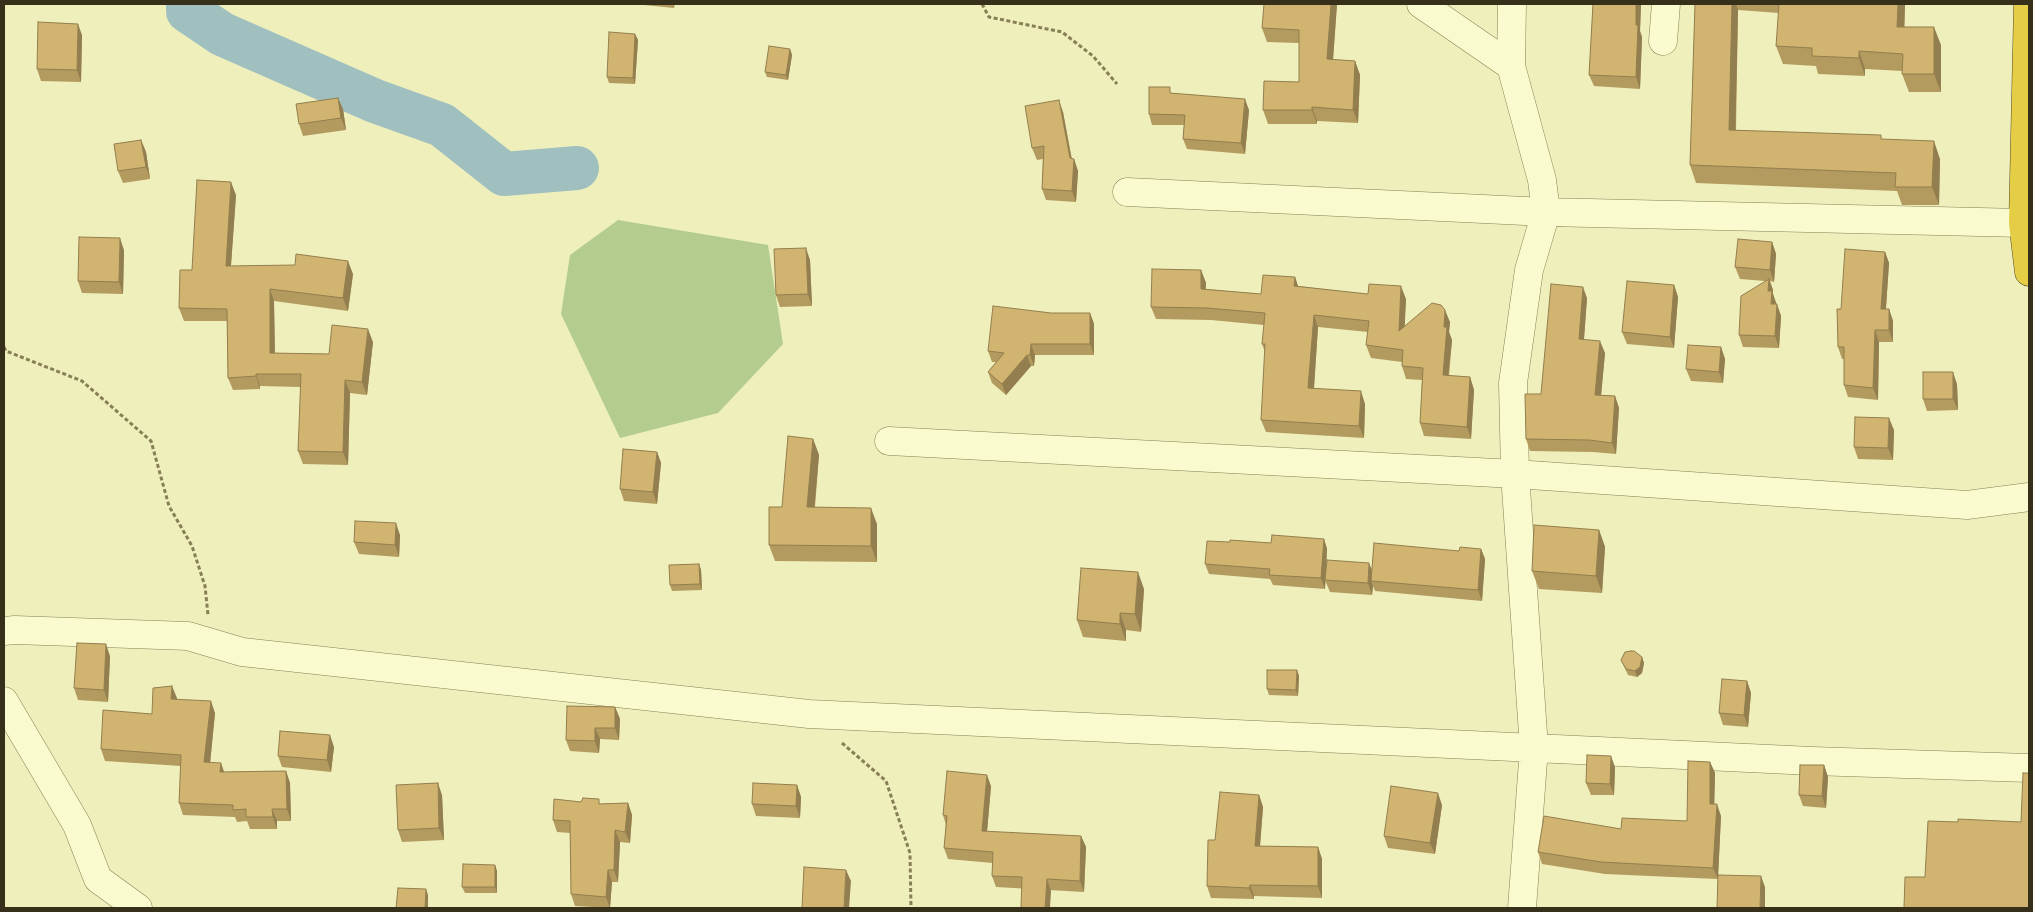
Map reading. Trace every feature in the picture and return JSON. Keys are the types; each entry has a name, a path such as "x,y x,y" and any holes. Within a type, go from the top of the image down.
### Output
{"highway":[{"path":"2028,4 2023,222 2029,272"}],"street":[{"path":"1421,4 1511,66"},
{"path":"1512,4 1511,66 1542,180 1546,212 1529,270 1513,383 1515,474 1534,748 1522,908"},
{"path":"1663,42 1666,4"},
{"path":"1127,192 1546,212 2023,222"},
{"path":"889,441 1515,474 1967,505 2029,496"},
{"path":"4,631 188,636 242,652 809,714 1812,761 2029,768"},
{"path":"4,701 77,825 98,879 138,908"}],"path":[{"path":"982,4 989,17 1062,32 1093,56 1117,84"},
{"path":"4,347 6,351 82,380 151,441 169,506 195,554 205,586 208,619"},
{"path":"809,714 886,782 910,853 911,908"}],"green space":[{"path":"618,220 768,245 783,344 718,413 620,438 561,314 570,255"}],"building":[{"path":"1264,4 1331,4 1327,59 1355,61 1353,110 1312,107 1312,110 1263,110 1264,81 1299,82 1299,30 1262,28"},
{"path":"1593,4 1636,4 1636,25 1638,25 1636,77 1589,75"},
{"path":"1695,4 1732,4 1729,130 1881,135 1881,139 1934,141 1932,187 1895,187 1896,173 1690,165"},
{"path":"1779,4 1898,4 1897,27 1934,27 1934,74 1902,74 1903,54 1859,51 1859,58 1812,56 1812,48 1776,46"},
{"path":"38,22 78,24 77,70 37,69"},
{"path":"609,32 635,34 633,78 607,77"},
{"path":"769,46 790,49 786,75 765,72"},
{"path":"1149,87 1170,87 1170,93 1245,99 1241,143 1183,139 1185,115 1149,114"},
{"path":"338,98 341,118 299,124 296,104"},
{"path":"1059,100 1070,158 1074,159 1072,191 1042,189 1044,146 1032,148 1025,106"},
{"path":"141,140 146,167 118,171 114,144"},
{"path":"197,180 231,182 226,266 295,265 296,254 348,261 343,298 270,289 270,353 329,354 332,325 368,329 362,382 345,380 343,452 298,451 301,374 256,374 256,376 228,378 227,309 179,308 180,270 192,270"},
{"path":"79,237 120,238 119,282 78,281"},
{"path":"1738,239 1772,242 1770,270 1735,267"},
{"path":"806,248 808,294 776,295 774,249"},
{"path":"1845,249 1885,252 1881,309 1889,309 1889,330 1875,330 1873,388 1844,385 1844,347 1838,347 1837,309 1841,309"},
{"path":"1152,269 1201,270 1201,289 1261,294 1263,275 1295,277 1294,286 1368,294 1369,284 1401,286 1399,331 1432,303 1441,305 1445,310 1444,327 1447,327 1443,375 1470,377 1467,427 1420,423 1423,368 1402,366 1403,350 1366,345 1369,321 1314,315 1308,388 1361,391 1359,426 1261,420 1265,344 1262,344 1265,313 1207,308 1151,307"},
{"path":"1769,279 1768,291 1772,291 1771,304 1777,304 1775,336 1739,335 1741,296"},
{"path":"1627,281 1674,285 1670,337 1622,332"},
{"path":"1551,284 1583,287 1579,339 1600,341 1595,395 1615,396 1612,443 1589,440 1526,439 1525,394 1541,394"},
{"path":"993,306 1051,313 1090,313 1090,344 1031,344 1030,355 1027,355 1002,384 988,372 1004,353 988,351"},
{"path":"1688,345 1721,347 1719,372 1686,369"},
{"path":"1923,372 1953,372 1953,399 1923,399"},
{"path":"1855,417 1889,418 1888,448 1854,447"},
{"path":"788,436 813,439 807,507 871,508 871,546 769,545 769,507 782,507"},
{"path":"623,449 657,452 653,492 620,489"},
{"path":"355,521 396,523 395,545 354,542"},
{"path":"1534,525 1599,530 1596,576 1532,571"},
{"path":"1272,535 1324,539 1321,578 1269,575 1270,569 1205,564 1207,541 1230,542 1230,540 1271,543"},
{"path":"1374,543 1459,551 1460,547 1481,549 1478,590 1371,581"},
{"path":"1327,560 1369,563 1368,583 1325,580"},
{"path":"699,564 700,584 670,585 669,565"},
{"path":"1081,568 1138,572 1135,614 1120,613 1120,624 1077,620"},
{"path":"77,643 106,644 104,690 74,688"},
{"path":"1634,651 1642,657 1640,667 1635,671 1626,669 1621,660 1625,652"},
{"path":"1267,670 1297,670 1296,690 1267,689"},
{"path":"1722,679 1747,681 1744,715 1719,713"},
{"path":"172,686 171,699 211,701 204,762 221,763 220,772 286,771 287,809 272,809 273,817 246,817 246,809 233,810 233,805 179,803 181,755 101,749 103,710 152,714 153,688"},
{"path":"567,706 615,707 615,728 595,728 595,741 566,740"},
{"path":"280,731 330,735 327,760 278,756"},
{"path":"1587,755 1611,756 1610,784 1586,783"},
{"path":"1688,761 1710,762 1710,804 1717,804 1713,868 1601,862 1538,852 1544,816 1621,829 1622,818 1687,821"},
{"path":"1800,765 1824,765 1822,796 1799,795"},
{"path":"947,771 987,775 982,831 1081,836 1080,881 1047,879 1045,908 1021,908 1022,877 992,876 993,852 944,848 947,816 943,815"},
{"path":"2023,773 2029,773 2029,908 1904,908 1905,877 1925,877 1928,821 1958,822 1958,819 2021,822"},
{"path":"438,783 439,828 398,830 396,785"},
{"path":"753,783 797,785 796,806 752,804"},
{"path":"1391,786 1438,793 1430,843 1384,836"},
{"path":"1220,792 1259,795 1255,846 1318,847 1318,886 1250,885 1249,888 1207,886 1208,840 1215,840"},
{"path":"583,798 599,799 599,804 628,803 625,832 615,830 614,870 608,870 606,897 571,894 570,821 553,820 554,799 581,802"},
{"path":"463,864 495,865 495,887 462,887"},
{"path":"804,867 846,870 844,908 802,908"},
{"path":"1718,875 1761,876 1760,908 1717,908"},
{"path":"398,888 426,889 425,908 396,908"}],"waterway":[{"path":"188,4 188,11 222,34 375,101 442,125 504,174 577,168"}]}
